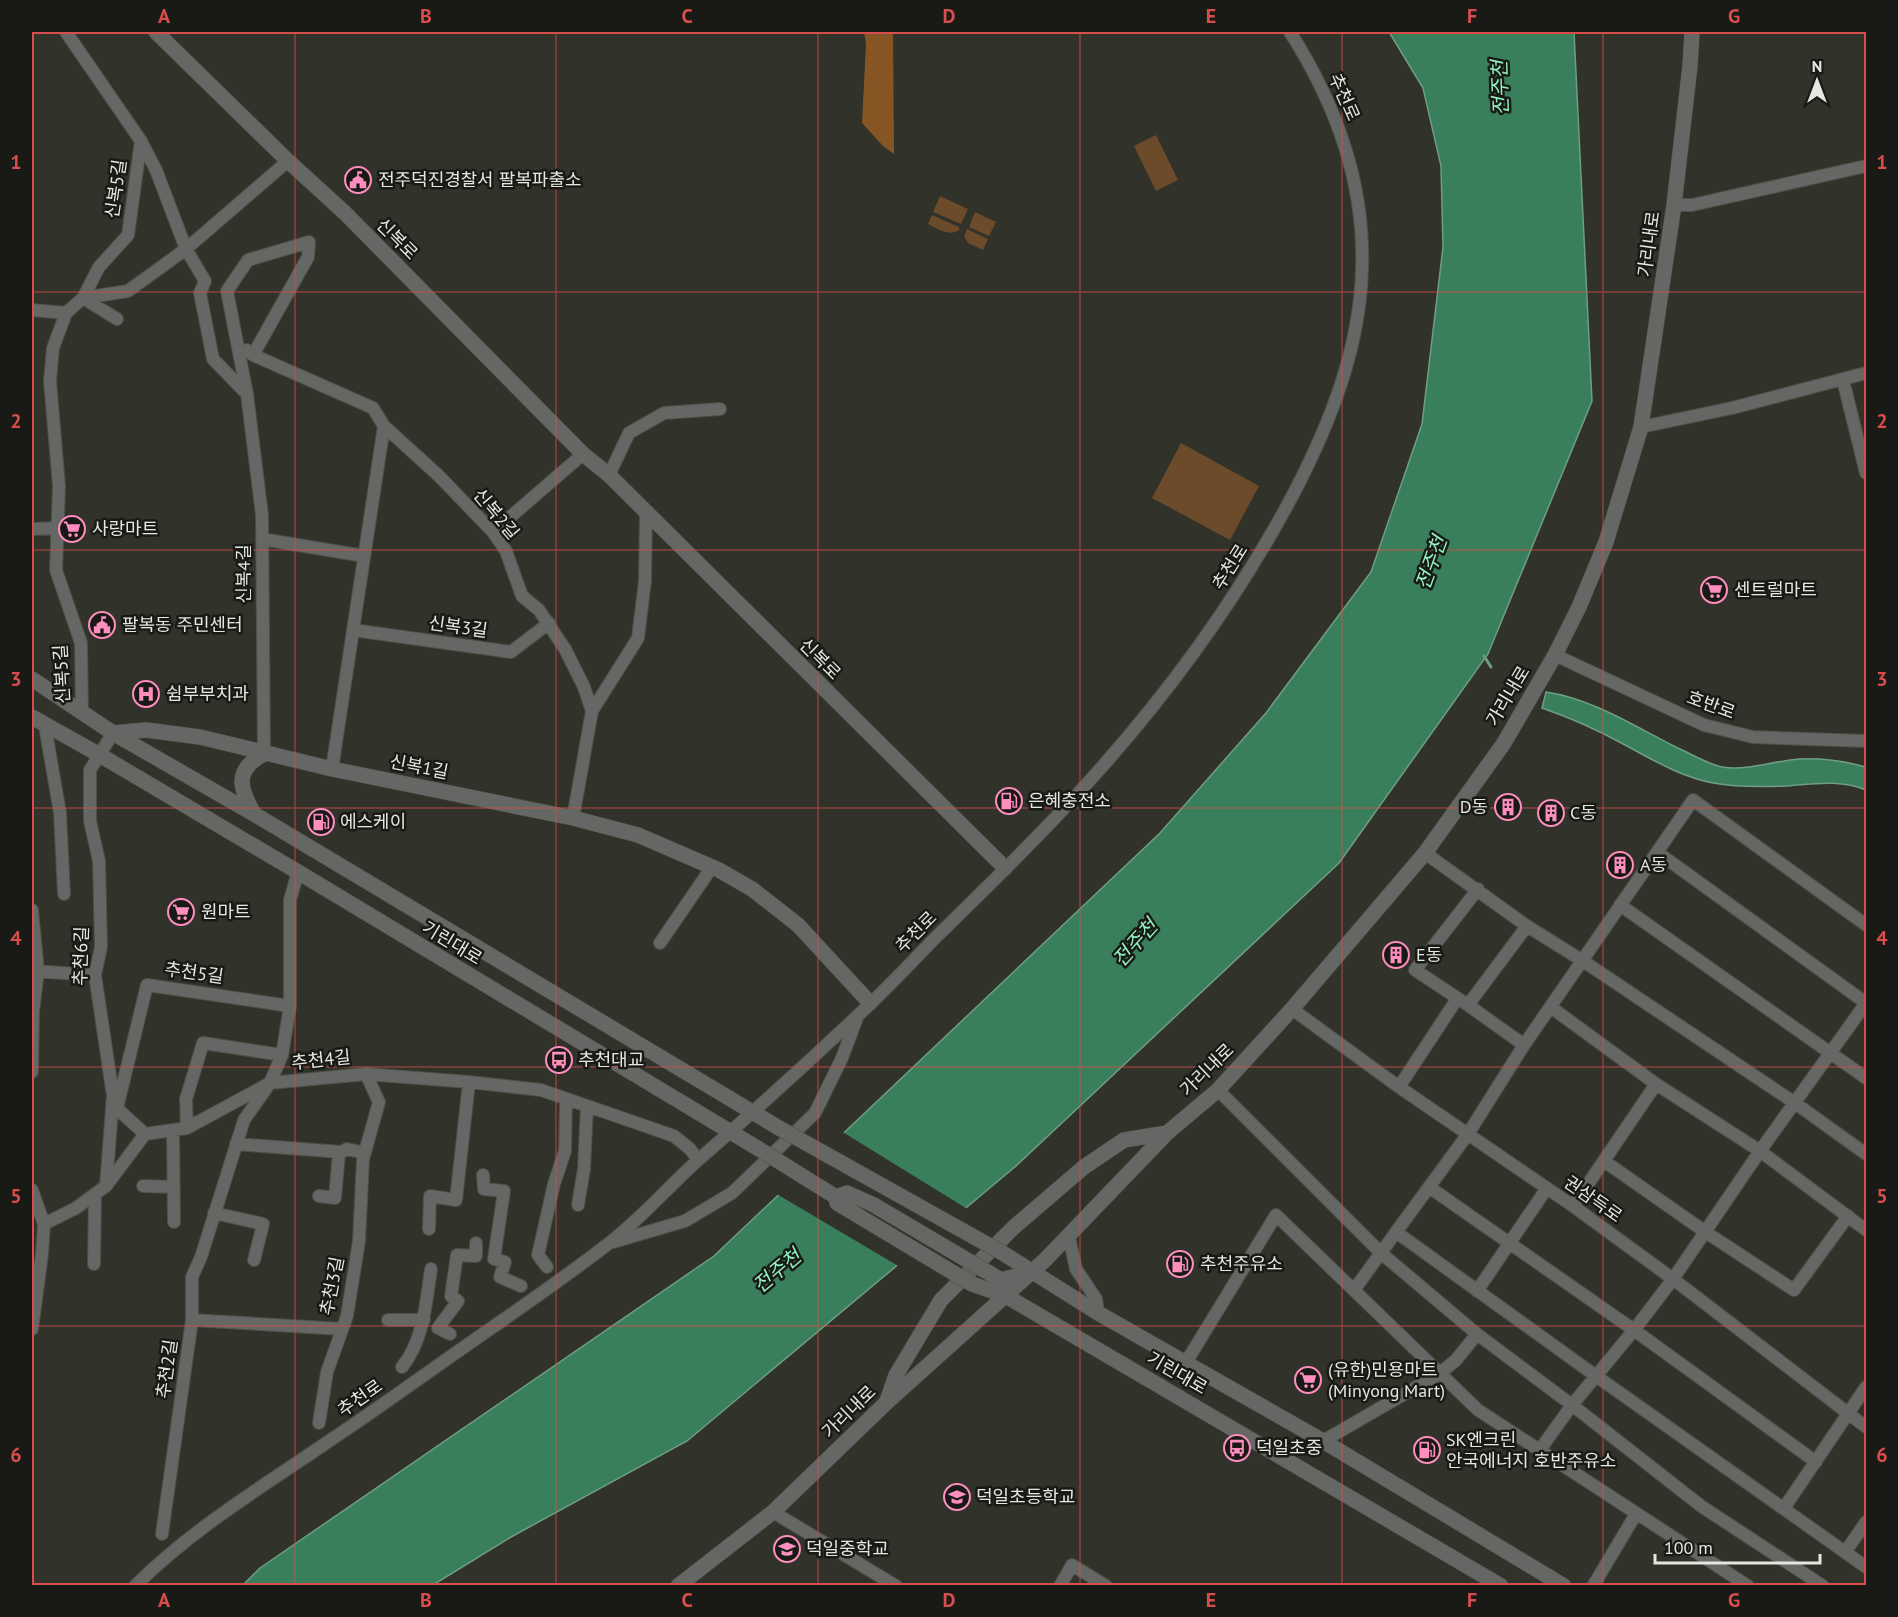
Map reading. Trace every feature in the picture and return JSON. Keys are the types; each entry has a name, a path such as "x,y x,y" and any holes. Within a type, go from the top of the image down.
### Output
{"street":[{"name":"신복5길","path":"66,32 141,141 156,170 186,249"},
{"name":"신복로","path":"156,32 288,161 345,213 583,454 609,476 1005,868"},
{"name":"추천로","path":"135,1586 172,1551 234,1503 328,1442 609,1243 858,1016 1094,776 1153,708 1186,664 1246,579 1280,519 1324,431 1343,380 1357,325 1362,273 1360,216 1353,178 1337,121 1308,60 1290,32"},
{"name":"가리내로","path":"678,1586 773,1512 886,1403 1069,1237 1167,1133 1218,1090 1292,1009 1425,853 1504,743 1555,655 1579,608 1606,542 1641,427 1674,204 1692,32"},
{"name":"신복5길","path":"82,713 81,643 56,570 59,486 50,381 53,348 66,313 83,298 99,267 128,235 141,141"},
{"path":"83,298 128,291 186,249 288,161"},
{"path":"1674,204 1692,204 1866,166"},
{"name":"신복4길","path":"253,355 308,257 309,242 248,260 227,291 248,394 262,514 264,754"},
{"path":"186,249 205,281 200,293 213,359 248,394"},
{"path":"83,298 117,319"},
{"path":"32,310 66,313"},
{"name":"신복2길","path":"237,342 253,355 373,408 384,426 439,476 493,532 506,551 522,597 539,610 570,658 584,687 591,711 573,818"},
{"path":"1641,427 1732,408 1866,373"},
{"path":"1843,380 1866,473"},
{"path":"609,476 629,433 664,413 720,410"},
{"path":"332,769 384,426"},
{"path":"493,532 583,454"},
{"path":"591,711 638,638 645,581 646,513"},
{"path":"32,529 57,528"},
{"path":"262,539 364,556"},
{"name":"신복3길","path":"353,630 511,652 549,623"},
{"name":"호반로","path":"1555,655 1704,725 1753,737 1866,741"},
{"name":"기린대로","path":"32,680 112,734 254,814 778,1127 1001,1252 1098,1313 1323,1441 1564,1586"},
{"name":"기린대로","path":"32,717 298,872 759,1149 836,1197 837,1203 972,1284 1006,1296 1501,1586"},
{"path":"45,726 60,813 64,894"},
{"name":"신복1길","path":"112,734 146,730 200,736 264,754 573,818 638,835 712,867 752,889 798,925 870,1003"},
{"name":"추천6길","path":"106,1186 114,1106 95,975 101,947 99,861 90,821 90,770 112,734"},
{"path":"254,814 243,795 241,782 247,766 252,760 264,754"},
{"path":"1354,1290 1467,1134 1524,1045 1552,1008 1693,800 1866,925"},
{"path":"1539,1451 1572,1405 1634,1330 1673,1278 1866,1003 1657,852"},
{"path":"1425,853 1527,926 1796,1103 1866,1154"},
{"path":"660,943 712,867"},
{"path":"270,1083 282,1055 290,1006 290,900 298,872"},
{"path":"1478,890 1415,970 1524,1045"},
{"path":"1620,905 1866,1078"},
{"path":"32,910 35,971 32,1072"},
{"path":"1400,1087 1463,1002 1527,926"},
{"path":"35,971 95,975"},
{"name":"추천5길","path":"114,1106 147,985 290,1006"},
{"path":"1552,1008 1656,1084 1760,1151 1866,1230"},
{"name":"권삼득로","path":"1292,1009 1673,1278 1866,1427"},
{"name":"추천로","path":"609,1243 685,1221 732,1193 815,1113 842,1058 858,1016"},
{"path":"188,1128 186,1099 203,1042 282,1055"},
{"name":"추천4길","path":"145,1134 188,1128 270,1083 366,1074 541,1090 674,1136 690,1149 698,1160"},
{"name":"추천3길","path":"318,1423 327,1372 347,1316 359,1241 365,1153 379,1102 366,1074"},
{"path":"429,1229 430,1196 456,1200 469,1082"},
{"name":"추천2길","path":"162,1534 192,1320 192,1277 201,1257 244,1120 270,1083"},
{"path":"1573,1206 1656,1084"},
{"path":"1218,1090 1380,1253 1477,1334 1701,1506 1823,1586"},
{"path":"548,1267 538,1255 554,1184 565,1151 566,1099"},
{"path":"38,1223 76,1209 106,1186 145,1134 114,1106"},
{"path":"578,1205 584,1169 587,1106"},
{"path":"173,1130 174,1221"},
{"path":"886,1403 896,1375 941,1300 1014,1227 1084,1167 1124,1140 1167,1133"},
{"path":"236,1144 339,1152 347,1149 365,1153"},
{"path":"318,1196 335,1198 339,1152"},
{"path":"1604,1161 1794,1290 1848,1216"},
{"path":"483,1174 484,1189 504,1191 494,1259 505,1262 500,1276 521,1286"},
{"path":"143,1186 174,1187"},
{"path":"1430,1187 1634,1330 1816,1462"},
{"path":"1477,1291 1547,1188"},
{"path":"32,1190 38,1223 32,1329"},
{"name":"기린대로","path":"836,1197 847,1193 872,1204 1001,1280 1032,1272"},
{"path":"94,1264 95,1195"},
{"path":"214,1213 262,1224 254,1260"},
{"path":"1185,1364 1276,1215 1478,1410 1748,1586"},
{"path":"1396,1232 1866,1566"},
{"path":"1069,1237 1076,1269 1096,1299 1098,1313"},
{"path":"450,1334 438,1328 458,1301 451,1296 457,1255 476,1256 476,1243"},
{"path":"402,1367 411,1356 424,1320 431,1269"},
{"path":"192,1320 342,1329"},
{"path":"388,1320 424,1320"},
{"path":"1323,1441 1439,1374 1456,1360 1477,1334"},
{"path":"1784,1508 1866,1387"},
{"path":"773,1512 896,1586"},
{"path":"1593,1586 1636,1514"},
{"path":"1846,1551 1866,1522"},
{"path":"1060,1586 1072,1565 1106,1586"}],"shaded area":[{"path":"864,32 893,32 894,154 883,146 862,123 866,44"},
{"path":"1156,135 1178,180 1156,191 1134,146"},
{"path":"940,196 968,209 961,224 933,212"},
{"path":"975,212 996,222 989,236 969,227"},
{"path":"932,215 959,227 959,230 952,233 928,224"},
{"path":"967,229 988,239 983,250 968,243 964,236"},
{"path":"1181,443 1259,486 1230,540 1152,498"}],"water":[{"name":"전주천","path":"1389,32 1574,32 1592,401 1488,654 1339,863 1016,1166 687,1441 511,1537 433,1585 242,1586 260,1568 714,1256 1160,833 1266,713 1371,572 1422,424 1443,247 1441,166 1423,88"},
{"path":"1546,692 1581,701 1615,715 1711,764 1722,767 1741,768 1808,759 1833,760 1866,767 1866,790 1837,783 1749,786 1721,784 1690,777 1605,734 1542,708"}],"pier":[{"path":"841,1131 969,1210 900,1267 775,1193"}],"waterway":[{"path":"1484,656 1491,667"}],"place":[{"name":"전주덕진경찰서 팔복파출소","path":"358,180"},
{"name":"사랑마트","path":"72,529"},
{"name":"센트럴마트","path":"1714,590"},
{"name":"팔복동 주민센터","path":"102,625"},
{"name":"쉼부부치과","path":"146,694"},
{"name":"은혜충전소","path":"1009,801"},
{"name":"D동","path":"1508,807"},
{"name":"C동","path":"1551,813"},
{"name":"에스케이","path":"321,822"},
{"name":"A동","path":"1620,865"},
{"name":"원마트","path":"181,912"},
{"name":"E동","path":"1396,955"},
{"name":"추천대교","path":"559,1060"},
{"name":"추천주유소","path":"1180,1264"},
{"name":"(유한)민용마트 (Minyong Mart)","path":"1308,1380"},
{"name":"덕일초중","path":"1237,1448"},
{"name":"SK엔크린 안국에너지 호반주유소","path":"1427,1450"},
{"name":"덕일초등학교","path":"957,1497"},
{"name":"덕일중학교","path":"787,1549"}]}
